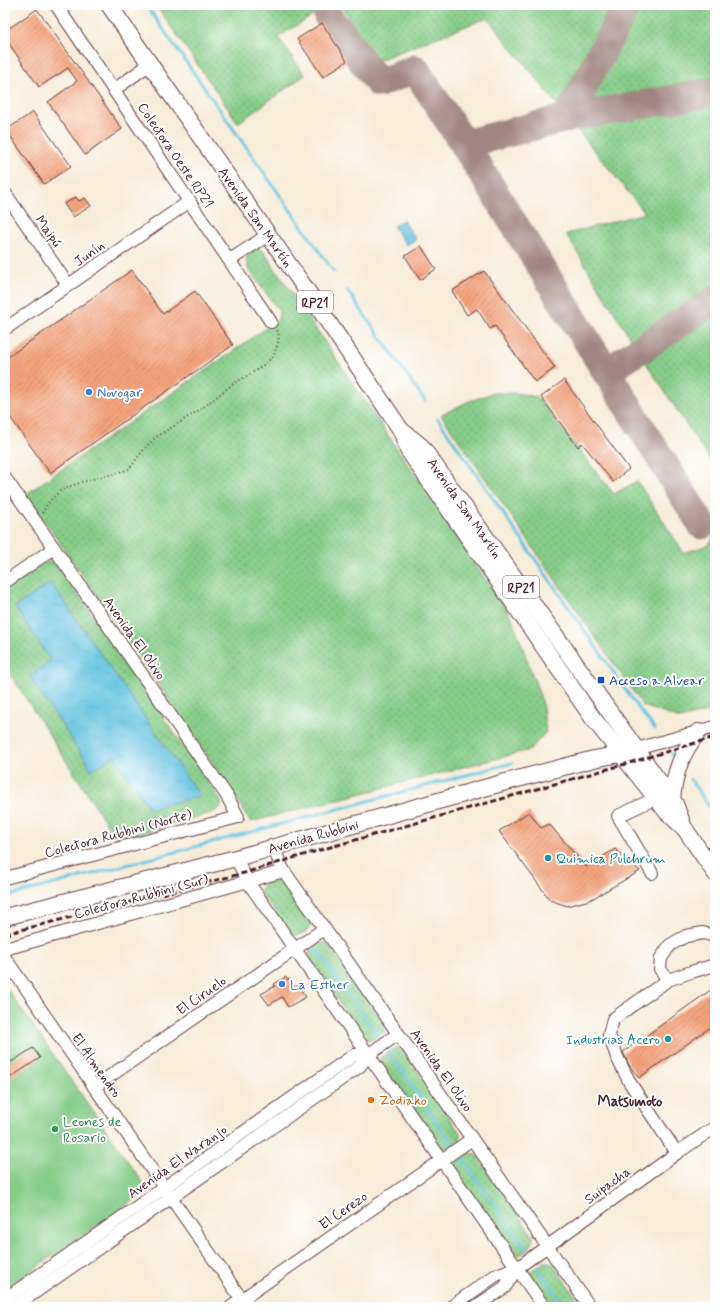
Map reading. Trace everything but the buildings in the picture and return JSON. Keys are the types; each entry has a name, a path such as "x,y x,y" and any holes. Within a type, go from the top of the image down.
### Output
{"main road":[{"name":"Avenida San Martín","path":"109,5 401,430 408,450 592,717 628,751 672,799 685,829"},
{"path":"672,799 678,766 688,745 698,732"},
{"name":"Avenida San Martín","path":"628,751 656,798 667,812 685,829 715,873"},
{"name":"Avenida Rubbini","path":"5,917 236,858 502,783 628,751"}],"street":[{"name":"Colectora Oeste RP21","path":"56,5 272,322"},
{"path":"114,90 150,64"},
{"name":"Maipú","path":"5,194 68,285"},
{"name":"Junín","path":"5,329 190,201"},
{"path":"230,260 268,235"},
{"name":"Avenida El Olivo","path":"5,478 228,796 238,816"},
{"path":"5,582 54,548"},
{"path":"628,751 715,727"},
{"path":"652,873 618,816 656,798"},
{"name":"Colectora Rubbini (Norte)","path":"5,878 238,816"},
{"name":"Avenida El Olivo","path":"273,848 284,871 590,1307"},
{"path":"236,858 248,882 544,1307"},
{"name":"Colectora Rubbini (Sur)","path":"5,949 284,871"},
{"name":"El Ciruelo","path":"94,1087 324,928"},
{"path":"668,980 660,969 661,958 670,945 686,936 703,933 715,936"},
{"name":"El Almendro","path":"5,958 244,1303"},
{"path":"677,1153 630,1083 617,1057 609,1035 613,1019 668,980 715,965"},
{"name":"Avenida El Naranjo","path":"14,1307 354,1056 368,1055 398,1034"},
{"name":"Suipacha","path":"517,1268 715,1127"},
{"name":"El Cerezo","path":"231,1307 244,1303 472,1139"},
{"name":"Avenida El Naranjo","path":"5,1299 168,1193"},
{"path":"451,1307 496,1275 517,1268"},
{"path":"475,1307 504,1286 517,1268"}],"path":[{"path":"36,522 49,502 61,490 81,482 117,474 129,469 145,448 156,437 201,409 233,384 257,370 272,358 278,344 279,336 277,329 272,322"}],"green space":[{"path":"156,5 330,5 278,37 305,75 238,123"},
{"path":"341,5 614,5 560,108 487,18 376,61"},
{"path":"639,5 715,5 715,77 588,101"},
{"path":"715,102 715,285 632,341 566,234 645,213 575,127"},
{"path":"258,248 264,252 512,618 542,701 546,732 530,750 250,822 234,794 26,494 278,320 279,311 248,269 246,259 249,252"},
{"path":"715,315 715,468 646,363"},
{"path":"492,393 516,393 537,397 614,494 637,481 684,553 708,545 715,536 715,710 680,719 643,706 441,415 467,402"},
{"path":"51,562 57,564 220,799 222,804 219,809 214,812 117,840 5,666 5,590 44,563"},
{"path":"277,879 287,882 312,918 311,925 307,931 293,936 260,892 262,886 266,882"},
{"path":"319,942 327,943 385,1024 384,1032 372,1039 364,1040 308,956 310,949"},
{"name":"Leones de Rosario","path":"5,986 148,1190 5,1289"},
{"path":"397,1047 402,1049 460,1133 460,1141 445,1151 439,1150 379,1062 381,1057"},
{"path":"468,1153 476,1154 533,1236 531,1245 522,1254 518,1255 515,1253 453,1170 453,1162"},
{"path":"544,1262 550,1262 553,1264 583,1307 548,1307 528,1276 530,1272"}],"water":[{"path":"403,220 416,239 406,245 393,226"},
{"path":"51,583 200,796 150,809 114,756 92,770 29,676 51,661 15,607"}],"waterway":[{"path":"146,5 334,272"},
{"path":"347,290 425,401"},
{"path":"438,419 639,709 655,729"},
{"path":"671,753 674,757"},
{"path":"5,897 512,763"},
{"path":"690,779 715,815"},
{"path":"314,946 378,1037"},
{"path":"389,1052 453,1146"},
{"path":"461,1157 527,1250"},
{"path":"538,1267 565,1307"}],"taxiway":[{"path":"567,118 627,5"},
{"path":"328,16 379,83 415,69 464,144 702,525"},
{"path":"464,144 567,118 715,92"},
{"path":"606,372 715,300"}],"railway":[{"path":"5,934 244,873 715,737"}],"place":[{"name":"Novogar","path":"89,392"},
{"name":"Acceso a Alvear","path":"601,680"},
{"name":"Quimica Pulchrum","path":"548,858"},
{"name":"La Esther","path":"282,984"},
{"name":"Industrias Acero","path":"668,1039"},
{"name":"Zodiako","path":"371,1100"},
{"name":"Leones de Rosario","path":"55,1129"}],"district":[{"name":"Matsumoto","path":"630,1101"}]}
